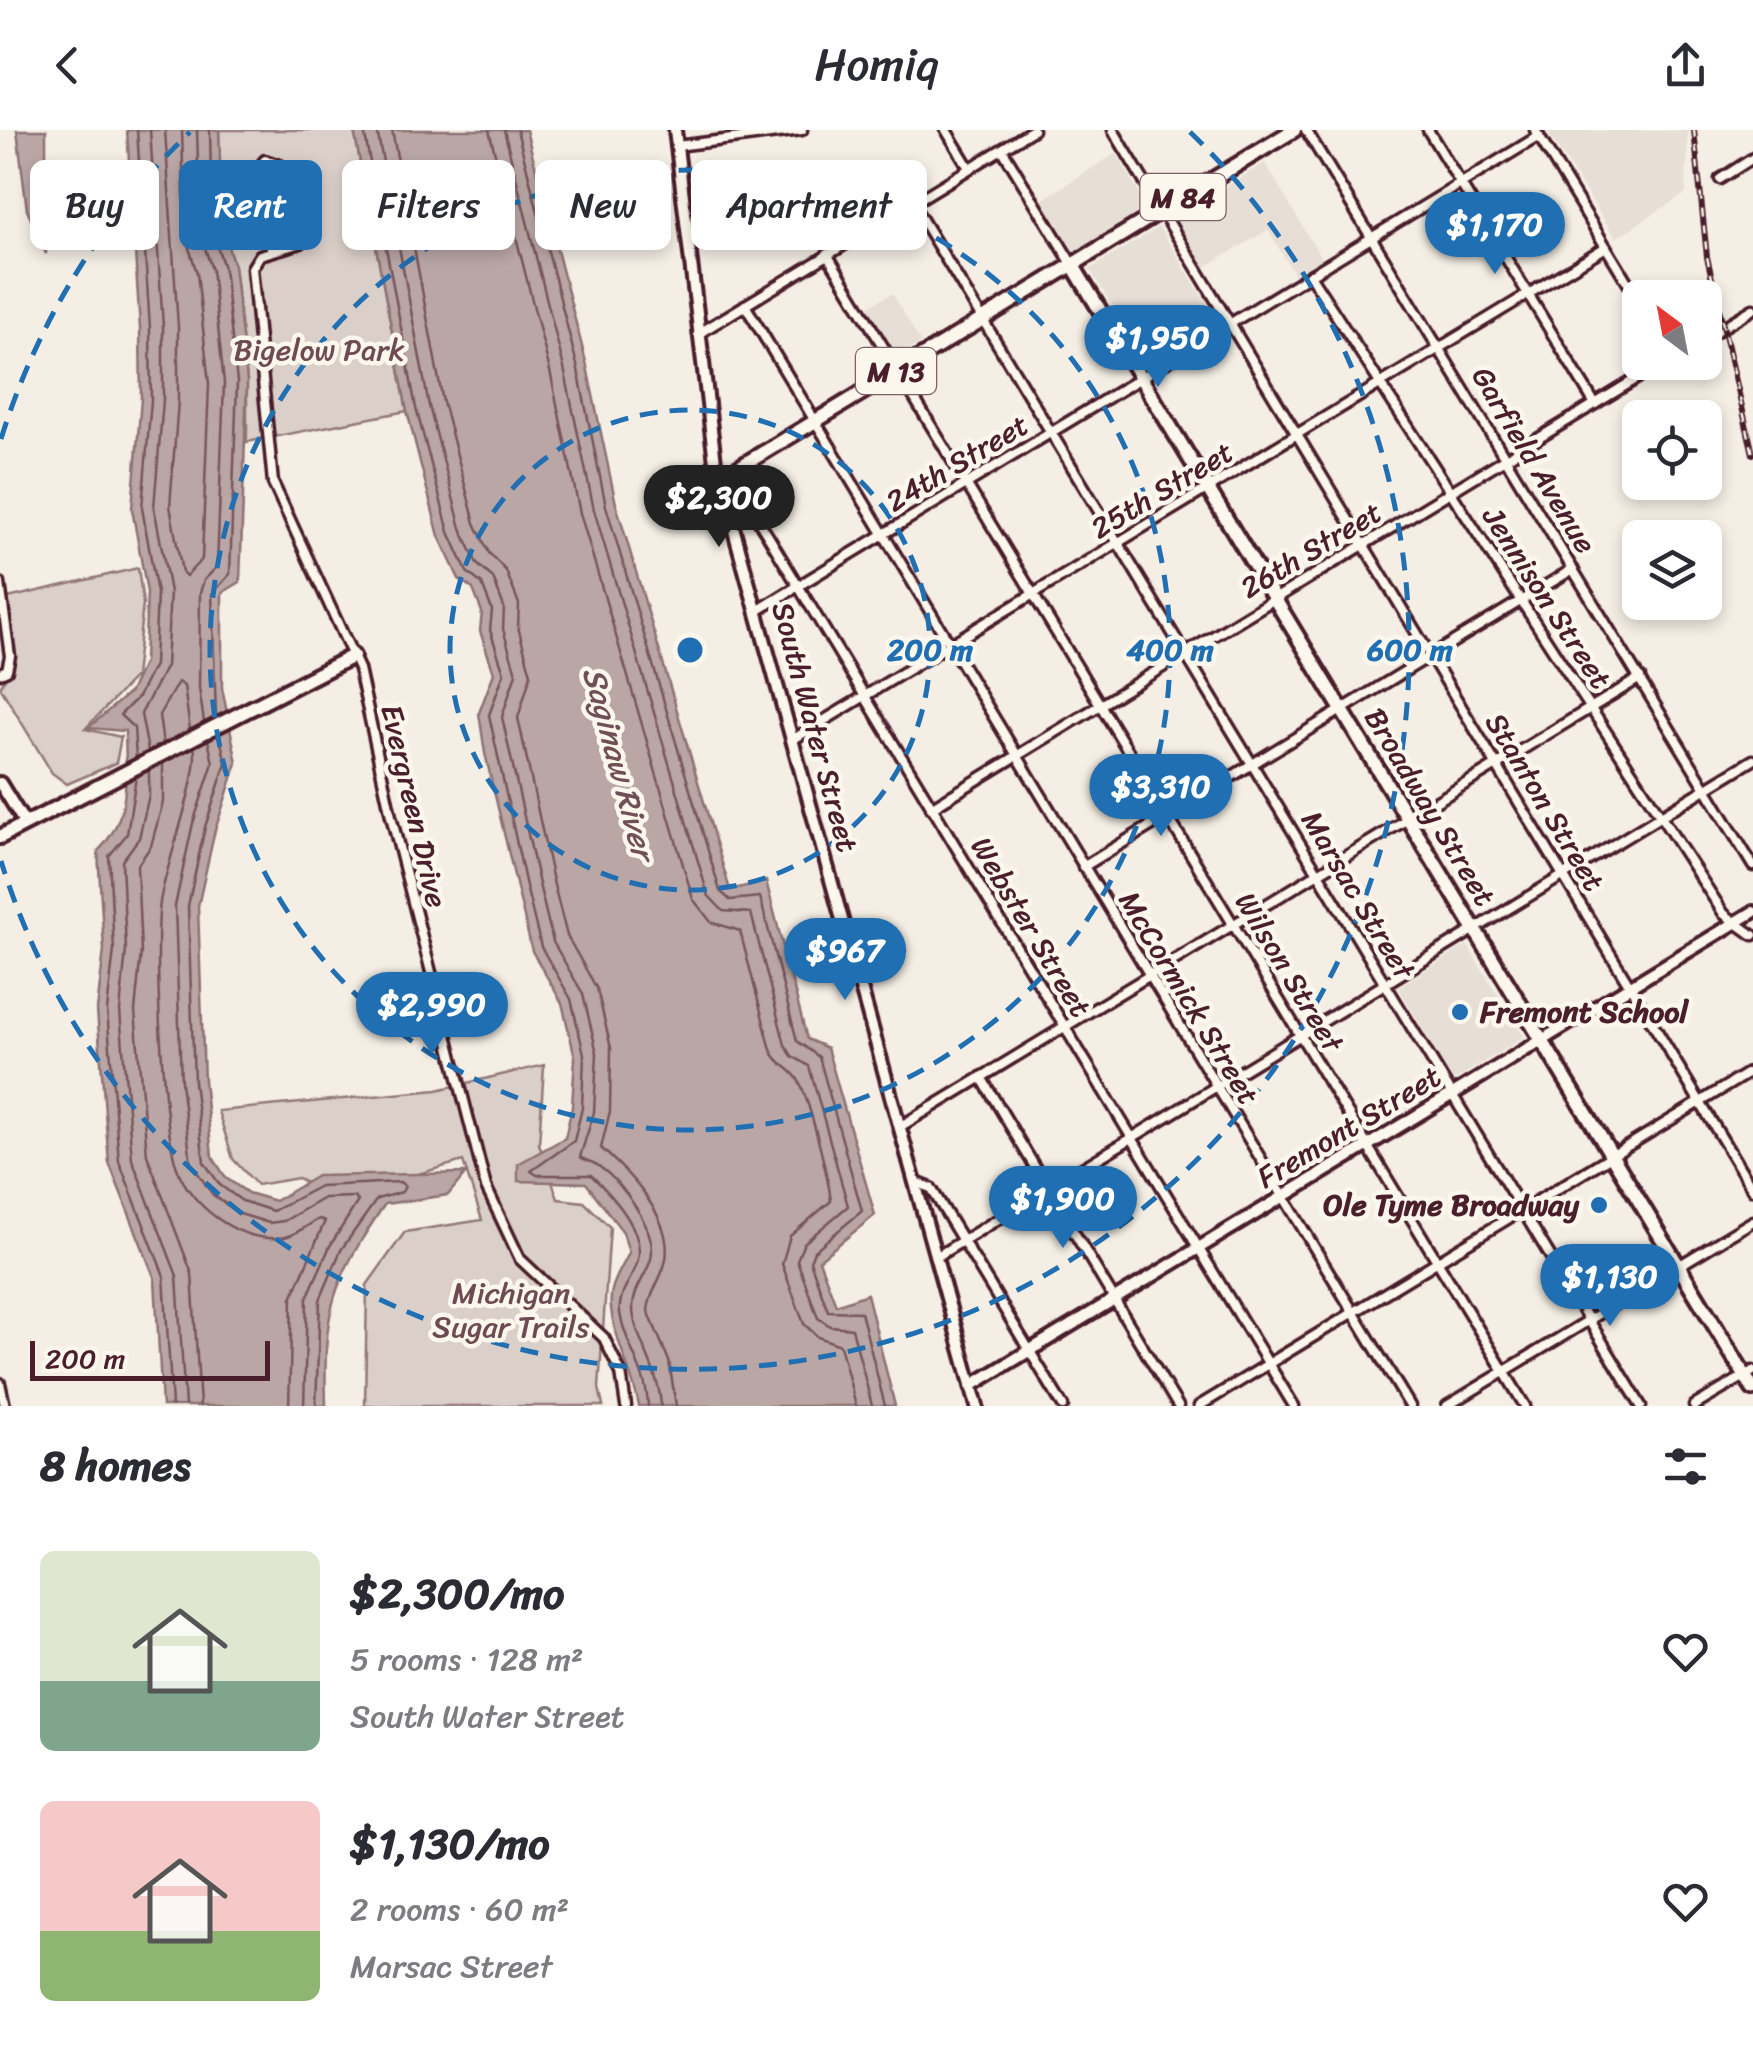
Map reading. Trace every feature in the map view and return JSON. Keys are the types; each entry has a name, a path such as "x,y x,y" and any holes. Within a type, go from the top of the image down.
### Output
{"main road":[{"name":"M 84","path":"1072,264 1294,130"},
{"name":"M 13","path":"720,479 1072,264"},
{"name":"Broadway Street","path":"1072,264 1610,1158 1749,1373 1753,1388"},
{"path":"0,837 353,656"}],"street":[{"name":"South Water Street","path":"675,130 698,334 720,479 977,1406"},
{"path":"677,146 802,130"},
{"path":"946,130 969,168"},
{"path":"927,194 1033,130"},
{"name":"Stanton Street","path":"1113,130 1753,1190"},
{"name":"Garfield Avenue","path":"1306,130 1753,866"},
{"path":"1428,130 1595,404"},
{"path":"1537,133 1626,280"},
{"name":"24th Street","path":"757,610 1310,276 1537,133"},
{"name":"Broadway Street","path":"1002,149 1072,264"},
{"path":"1720,179 1753,158"},
{"name":"Evergreen Drive","path":"272,251 254,175 256,166 265,160 280,165 301,244 260,256 252,268 273,483 353,656 486,1188 520,1259 604,1338 621,1373 626,1406"},
{"name":"Marsac Street","path":"927,227 1641,1406"},
{"name":"25th Street","path":"792,740 1606,247"},
{"path":"698,334 834,250"},
{"name":"Wilson Street","path":"827,254 1525,1406"},
{"name":"Jennison Street","path":"1310,276 1660,817 1734,924 1748,927 1753,935"},
{"name":"McCormick Street","path":"746,305 1410,1406"},
{"path":"1722,328 1753,309"},
{"name":"26th Street","path":"931,808 1634,380"},
{"name":"Webster Street","path":"720,479 749,506 1294,1406"},
{"path":"1082,867 1573,569"},
{"path":"0,583 10,656 4,672"},
{"path":"901,1126 1640,678"},
{"path":"936,1256 1753,760"},
{"path":"0,783 24,822"},
{"name":"Fremont Street","path":"971,1386 1753,912"},
{"path":"1199,1406 1753,1070"},
{"path":"982,1077 1178,1406"},
{"path":"916,1182 931,1188 1063,1406"},
{"path":"1447,1406 1753,1220"},
{"path":"1694,1406 1749,1373"},
{"path":"0,1382 3,1402"}],"shaded area":[{"path":"1546,130 1688,130 1686,193 1616,238"},
{"path":"1116,153 1148,207 1074,252 1042,200"},
{"path":"1265,163 1323,261 1296,277 1268,230 1205,267 1175,217"},
{"path":"1159,227 1217,320 1147,363 1090,269"},
{"path":"892,293 921,343 896,358 866,308"},
{"name":"Fremont School","path":"1467,945 1524,1037 1453,1081 1398,987"}],"green space":[{"name":"Bigelow Park","path":"219,130 354,130 360,160 342,160 342,250 377,250 407,411 247,442 247,381 229,250 322,250 322,160 220,160"},
{"path":"138,568 143,604 135,677 85,729 121,737 116,763 67,784 52,773 0,687 14,663 8,598"},
{"name":"Michigan Sugar Trails","path":"544,1065 539,1144 558,1199 584,1202 610,1227 599,1388 603,1406 365,1406 367,1285 405,1232 482,1220 463,1161 331,1199 298,1178 257,1185 233,1159 218,1111 437,1090"}],"water":[{"path":"17,130 46,130 46,160 30,160 30,217"},
{"path":"127,130 219,130 220,160 179,160 179,250 229,250 247,381 240,582 222,593 222,688 237,763 215,830 198,906 204,1081 212,1156 226,1178 248,1193 275,1201 317,1176 466,1173 448,1195 385,1204 367,1231 334,1299 326,1345 326,1406 162,1406 155,1279 109,1163 97,1010 104,950 98,851 122,810 125,731 88,728 130,692 144,662 147,592 132,509 141,399 135,250 159,250 159,160 129,160"},
{"name":"Saginaw River","path":"354,130 526,130 535,165 535,250 557,250 616,504 730,890 766,881 807,1039 827,1048 875,1215 819,1260 836,1305 867,1294 895,1406 639,1406 612,1315 613,1285 629,1253 623,1232 586,1183 518,1181 518,1164 565,1138 572,1107 575,1057 562,1003 532,951 479,713 494,673 480,631 482,612 473,589 459,579 439,536 407,411 377,250 515,250 515,160 360,160"}],"railway":[{"path":"1694,130 1707,257 1753,454"}],"place":[{"name":"Fremont School","path":"1460,1012"},
{"name":"Ole Tyme Broadway","path":"1599,1205"}]}
